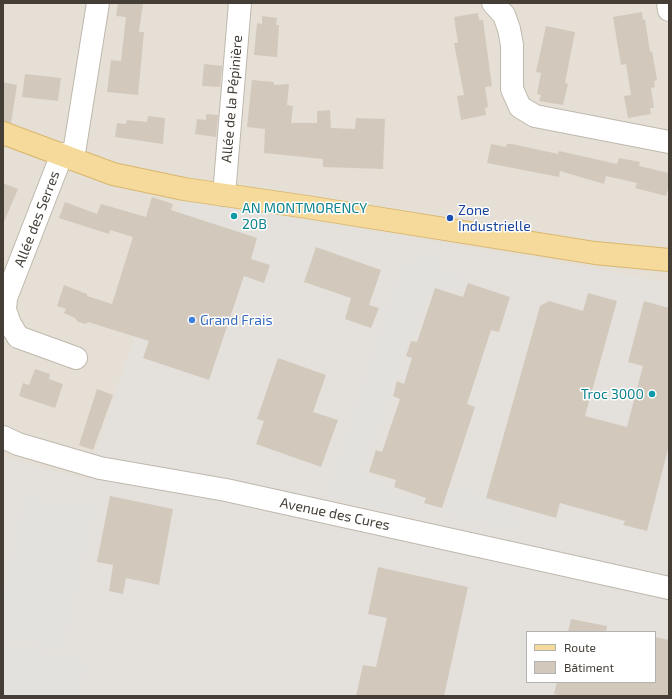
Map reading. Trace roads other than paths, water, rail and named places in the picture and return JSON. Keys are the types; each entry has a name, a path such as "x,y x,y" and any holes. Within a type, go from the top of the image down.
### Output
{"main road":[{"path":"3,133 113,174 169,186 595,253 669,260"},
{"path":"595,253 669,271"}],"street":[{"name":"Allée des Serres","path":"76,358 18,337 10,324 5,310 6,298 67,156 98,3"},
{"name":"Allée de la Pépinière","path":"224,195 240,3"},
{"path":"493,3 504,15 509,29 512,45 512,89 520,107 534,116 668,138"},
{"path":"668,3 669,10"},
{"name":"Avenue des Cures","path":"3,437 18,444 100,468 226,490 669,588"}],"place":[{"name":"AN MONTMORENCY 20B","path":"234,216"},
{"name":"Zone Industrielle","path":"450,218"},
{"name":"Grand Frais","path":"192,320"},
{"name":"Troc 3000","path":"652,394"}]}
